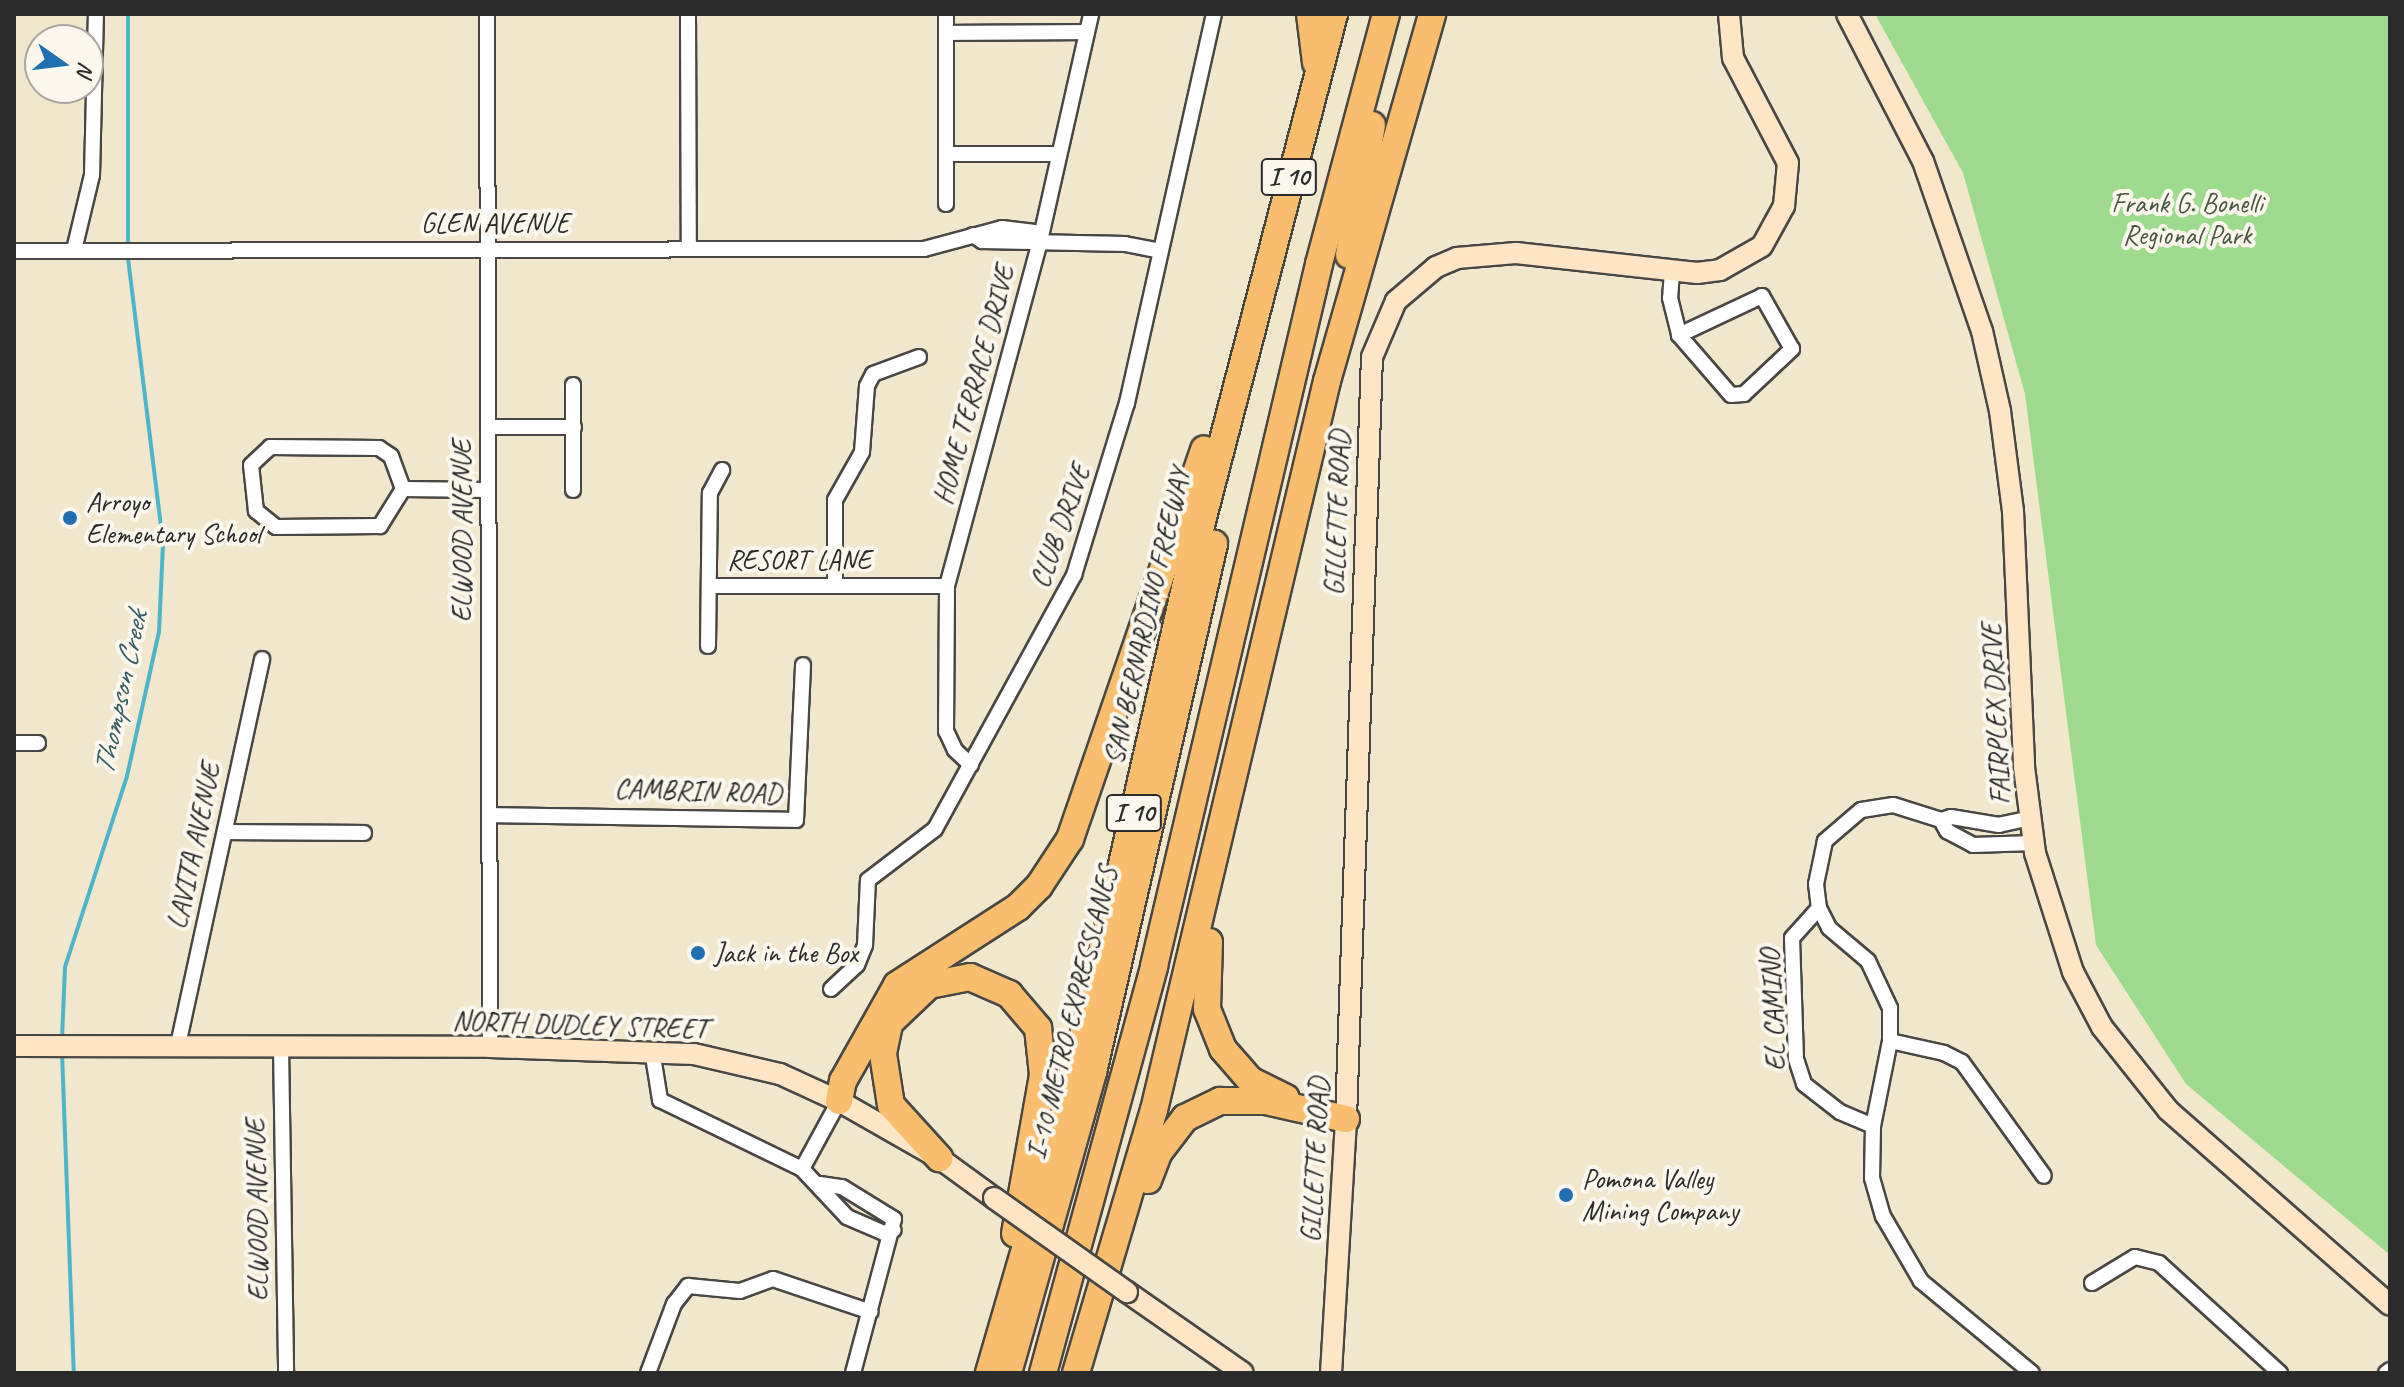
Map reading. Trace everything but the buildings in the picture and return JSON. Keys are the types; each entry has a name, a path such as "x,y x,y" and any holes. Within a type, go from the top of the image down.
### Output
{"highway":[{"path":"1310,14 1317,75"},
{"name":"SAN BERNARDINO FREEWAY","path":"989,1373 1069,1097 1262,279 1334,14"},
{"name":"I-10 METRO EXPRESSLANES","path":"1008,1373 1093,1072 1224,499 1351,14"},
{"path":"1352,142 1347,102 1371,14"},
{"path":"1327,381 1389,14"},
{"name":"I 10","path":"1043,1373 1196,795 1352,142 1389,14"},
{"path":"1076,1373 1154,1110 1327,381 1432,14"},
{"path":"839,1101 843,1081 897,985 1018,907 1039,886 1070,839 1262,279"},
{"name":"I-10 METRO EXPRESSLANES","path":"1024,1373 1079,1178 1166,834 1196,795"},
{"path":"1220,826 1205,980 1214,1029 1235,1065 1266,1091 1346,1119"},
{"path":"839,1101 854,1089 890,1020 929,985 970,977 1009,994 1038,1028 1043,1075 998,1344"},
{"path":"890,1020 883,1054 891,1105 939,1158"},
{"path":"1096,1304 1159,1152 1185,1118 1220,1101 1241,1100 1346,1119"}],"street":[{"path":"74,250 92,175 96,14"},
{"name":"ELWOOD AVENUE","path":"487,14 490,1047"},
{"path":"688,14 689,248"},
{"path":"946,14 946,204"},
{"name":"HOME TERRACE DRIVE","path":"971,765 955,750 946,731 947,586 1040,241 1091,14"},
{"name":"CLUB DRIVE","path":"831,989 857,965 865,945 868,880 935,829 1074,575 1127,403 1214,14"},
{"name":"GILLETTE ROAD","path":"1331,1373 1346,1119 1369,388 1382,327 1414,283 1457,258 1486,252 1672,271 1720,270 1743,260 1762,246 1784,206 1788,163 1733,58 1729,14"},
{"name":"FAIRPLEX DRIVE","path":"1847,14 1923,161 1982,331 2013,511 2034,843 2052,916 2073,972 2102,1027 2133,1069 2206,1146 2390,1305"},
{"path":"946,33 1087,32"},
{"path":"946,154 1059,154"},
{"name":"GLEN AVENUE","path":"14,251 924,249 973,235 982,241 1033,232 1040,241 1125,244 1160,251"},
{"path":"1672,271 1673,322 1679,335 1731,395 1744,394 1792,349 1762,296 1679,335"},
{"path":"835,586 835,500 862,452 867,386 873,374 919,357"},
{"path":"573,385 573,490"},
{"path":"488,427 574,427"},
{"path":"270,447 379,448 391,456 403,489 380,526 276,527 256,511 251,465 270,447"},
{"path":"710,586 710,493 722,470"},
{"path":"403,489 488,490"},
{"name":"RESORT LANE","path":"708,646 710,586 947,586"},
{"name":"LAVITA AVENUE","path":"178,1045 262,659"},
{"name":"CAMBRIN ROAD","path":"491,815 796,820 803,665"},
{"path":"14,743 38,743"},
{"path":"2032,1373 1921,1281 1898,1248 1872,1178 1873,1126 1890,1041 1890,1008 1883,984 1868,961 1829,928 1819,908 1820,853 1847,817 1893,805 1941,820 1959,839 1977,845 2034,843"},
{"path":"1941,820 1951,817 1980,824 2031,818"},
{"path":"1977,845 1980,824"},
{"path":"225,832 364,833"},
{"name":"EL CAMINO","path":"1819,908 1792,938 1796,1059 1804,1084 1840,1112 1873,1126"},
{"path":"1890,1041 1944,1053 1962,1062 2044,1176"},
{"name":"NORTH DUDLEY STREET","path":"14,1046 652,1050 738,1061 780,1074 839,1101 939,1158 1243,1373"},
{"name":"ELWOOD AVENUE","path":"281,1046 286,1373"},
{"path":"652,1050 660,1100 802,1169 820,1184 847,1217 884,1233 894,1230"},
{"path":"802,1169 839,1101"},
{"path":"820,1184 842,1187 894,1219 894,1230 853,1373"},
{"path":"847,1217 860,1198"},
{"path":"2092,1283 2135,1257 2159,1263 2272,1370"},
{"path":"648,1373 674,1304 688,1286 740,1291 773,1279 871,1312"}],"green space":[{"name":"Frank G. Bonelli Regional Park","path":"1875,14 2390,14 2390,1255 2186,1084 2096,945 2025,394 1963,173"}],"waterway":[{"name":"Thompson Creek","path":"128,14 128,247"},
{"name":"Thompson Creek","path":"62,1039 65,967 127,776 159,632 163,543 128,256"},
{"name":"Thompson Creek","path":"62,1052 74,1373"}],"place":[{"name":"Arroyo Elementary School","path":"70,518"},
{"name":"Jack in the Box","path":"698,953"},
{"name":"Pomona Valley Mining Company","path":"1566,1195"}]}
